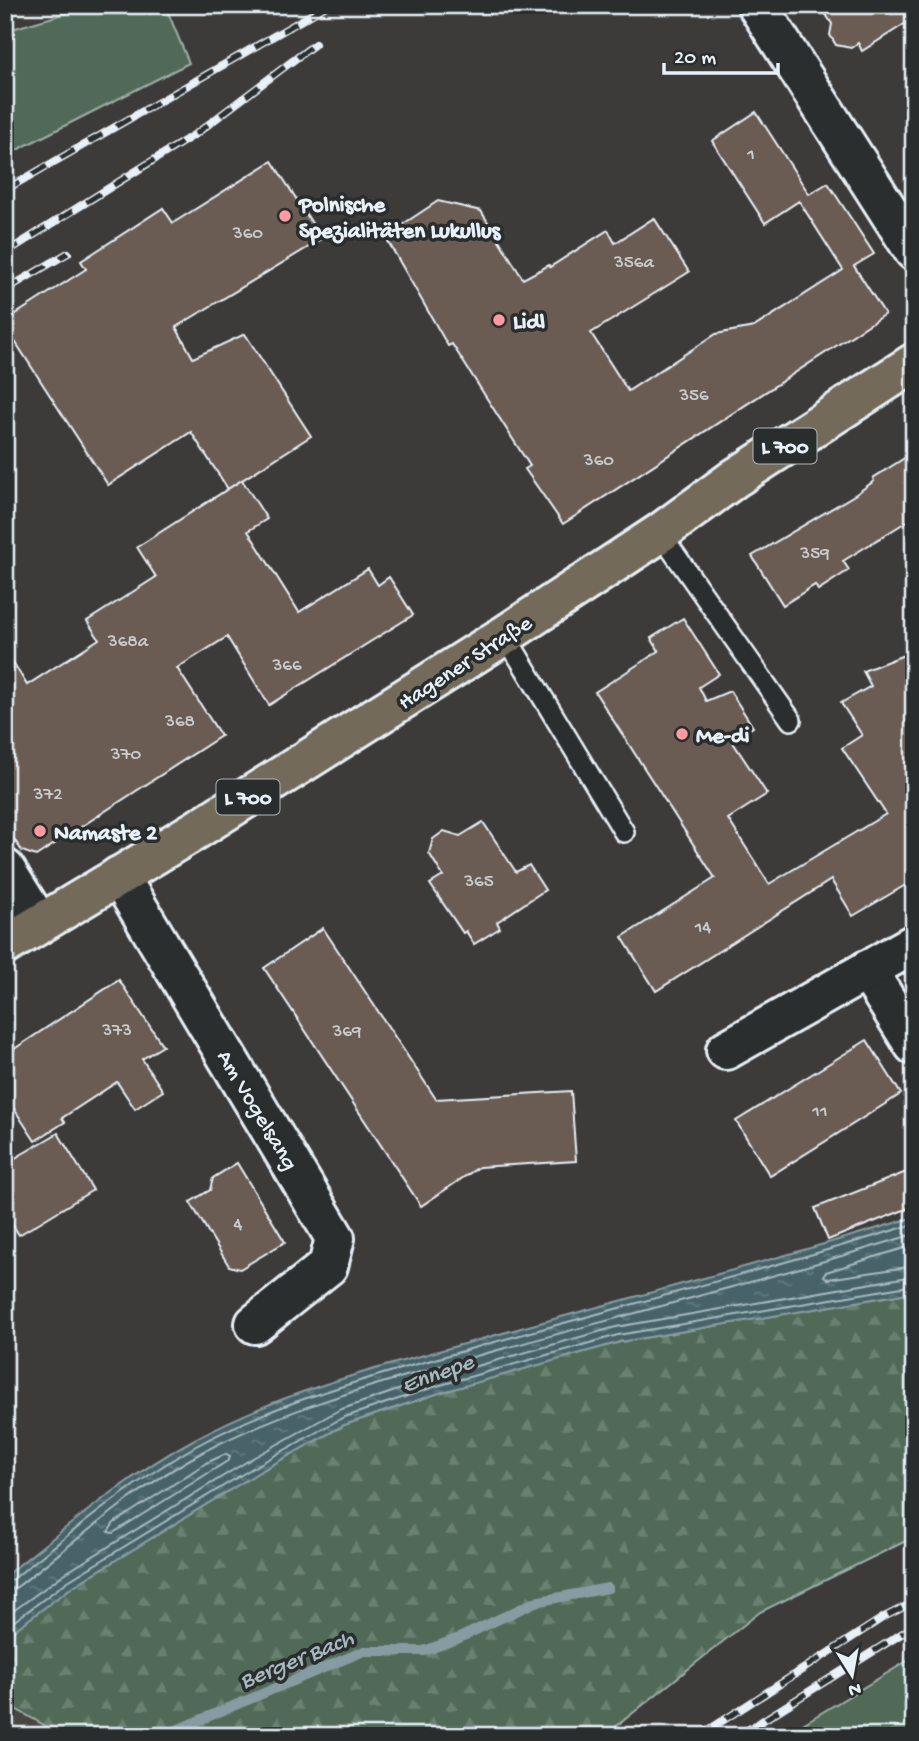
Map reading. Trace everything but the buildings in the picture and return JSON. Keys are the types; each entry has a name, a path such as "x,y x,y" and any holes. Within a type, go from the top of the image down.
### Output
{"main road":[{"name":"Hagener Straße","path":"5,945 505,635 660,533 735,478 914,363"}],"street":[{"path":"757,5 914,251"},
{"path":"5,869 39,923"},
{"name":"Am Vogelsang","path":"120,876 335,1238 328,1266 255,1324"},
{"path":"726,1050 914,944"},
{"path":"867,970 914,1045"}],"lane":[{"path":"660,533 791,720"},
{"path":"505,635 624,832"}],"shaded area":[{"path":"5,1703 57,1732 57,1736 5,1736"}],"green space":[{"path":"94,5 165,5 189,63 5,156 5,31"},
{"path":"914,1292 914,1537 760,1612 604,1736 57,1736 56,1732 5,1703 5,1637 72,1587 259,1472 344,1425 439,1393 620,1342"},
{"path":"914,1657 914,1736 783,1736"}],"water":[{"name":"Ennepe","path":"914,1217 914,1292 620,1342 439,1393 344,1425 259,1472 72,1587 5,1637 5,1576 143,1470 226,1423 294,1395 365,1372 749,1266"}],"waterway":[{"name":"Berger Bach","path":"162,1736 364,1651 424,1651 457,1639 535,1602 608,1588"}],"railway":[{"path":"5,190 328,5"},
{"path":"5,253 197,133 315,44"},
{"path":"5,290 68,253"},
{"path":"699,1736 884,1617 914,1602"},
{"path":"738,1736 914,1626"}],"place":[{"name":"Polnische Spezialitäten Lukullus","path":"285,216"},
{"name":"Lidl","path":"499,320"},
{"name":"Me-di","path":"682,734"},
{"name":"Namaste 2","path":"40,831"}]}
